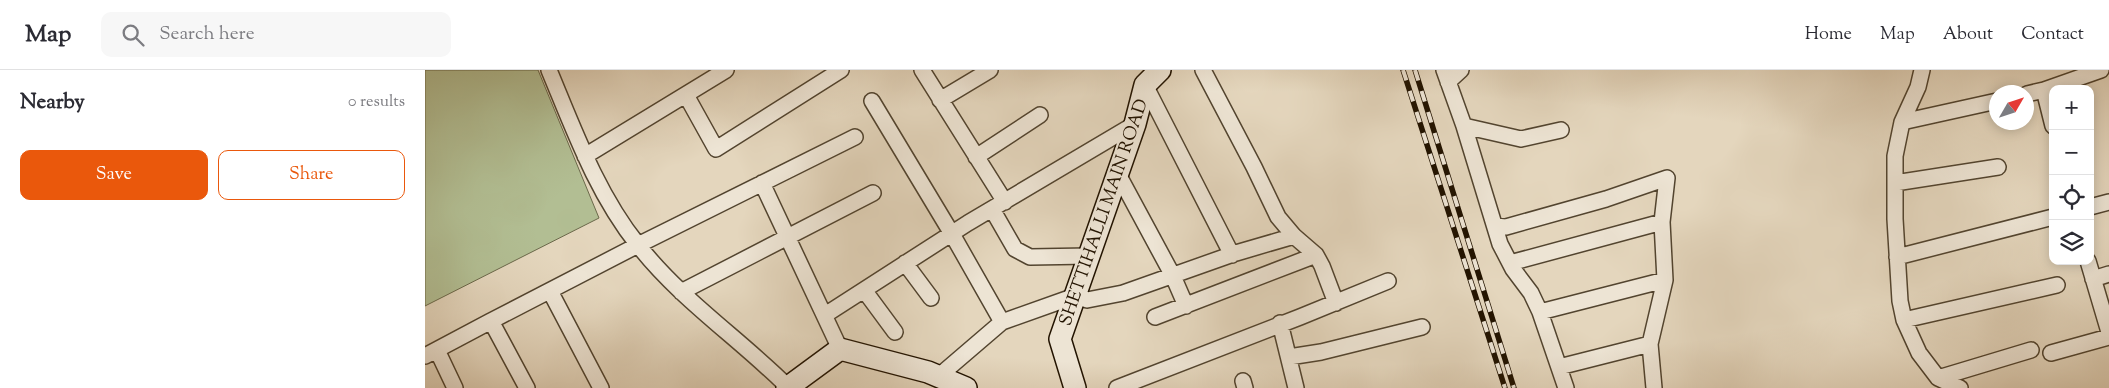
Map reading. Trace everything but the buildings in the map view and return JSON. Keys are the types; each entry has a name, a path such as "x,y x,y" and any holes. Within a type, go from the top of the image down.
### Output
{"street":[{"path":"549,70 585,156 613,206 638,245 681,292 788,388 840,349"},
{"path":"585,156 726,70"},
{"path":"685,95 716,149 841,70"},
{"path":"922,70 1005,202"},
{"path":"940,100 990,70"},
{"name":"SHETTIHALLI MAIN ROAD","path":"1075,388 1060,339 1135,124 1145,85 1160,70"},
{"path":"1203,70 1255,167 1278,216 1294,236 1316,255 1322,266 1335,303"},
{"path":"1461,70 1446,76 1464,126 1500,244 1510,263 1531,293 1540,312 1566,388"},
{"path":"1922,70 1918,87 1902,122 1895,156 1900,301 1904,320 1919,353 1938,378 1960,388"},
{"path":"2034,92 2101,70"},
{"path":"1145,85 1232,255"},
{"path":"2044,90 2049,110"},
{"path":"872,101 953,234 1002,322"},
{"path":"1902,122 1989,103"},
{"path":"975,157 1039,115"},
{"path":"825,315 992,209 1135,124"},
{"path":"1464,126 1521,139 1561,130"},
{"path":"455,388 431,353 638,245 855,136"},
{"path":"1895,184 1998,167"},
{"path":"1118,174 1173,276 1186,306"},
{"path":"1495,226 1506,227 1606,199 1667,178 1662,222 1665,280 1650,344 1653,388"},
{"path":"762,183 840,349"},
{"path":"681,292 873,193"},
{"path":"2094,206 2109,202"},
{"path":"992,209 1015,249 1030,257 1089,256"},
{"path":"1897,257 2049,218"},
{"path":"1510,263 1662,222"},
{"path":"939,376 1002,322 1075,296 1087,300 1123,293 1232,255 1294,236"},
{"path":"1155,317 1316,255"},
{"path":"905,263 931,298"},
{"path":"2089,265 2109,332"},
{"path":"2093,279 2109,274"},
{"path":"1540,312 1665,280"},
{"path":"1117,388 1388,281"},
{"path":"1904,320 2057,285"},
{"path":"864,290 895,332"},
{"path":"550,291 601,388"},
{"path":"491,321 527,388"},
{"path":"1279,323 1296,388"},
{"path":"1289,357 1321,352 1423,327"},
{"path":"2051,353 2109,337"},
{"path":"1559,367 1650,344"},
{"path":"840,349 928,372 966,388"},
{"path":"1938,378 2031,350"}],"green space":[{"path":"425,70 538,70 599,218 425,306"}],"railway":[{"path":"1403,70 1505,388"},
{"path":"1415,70 1514,388"}]}
